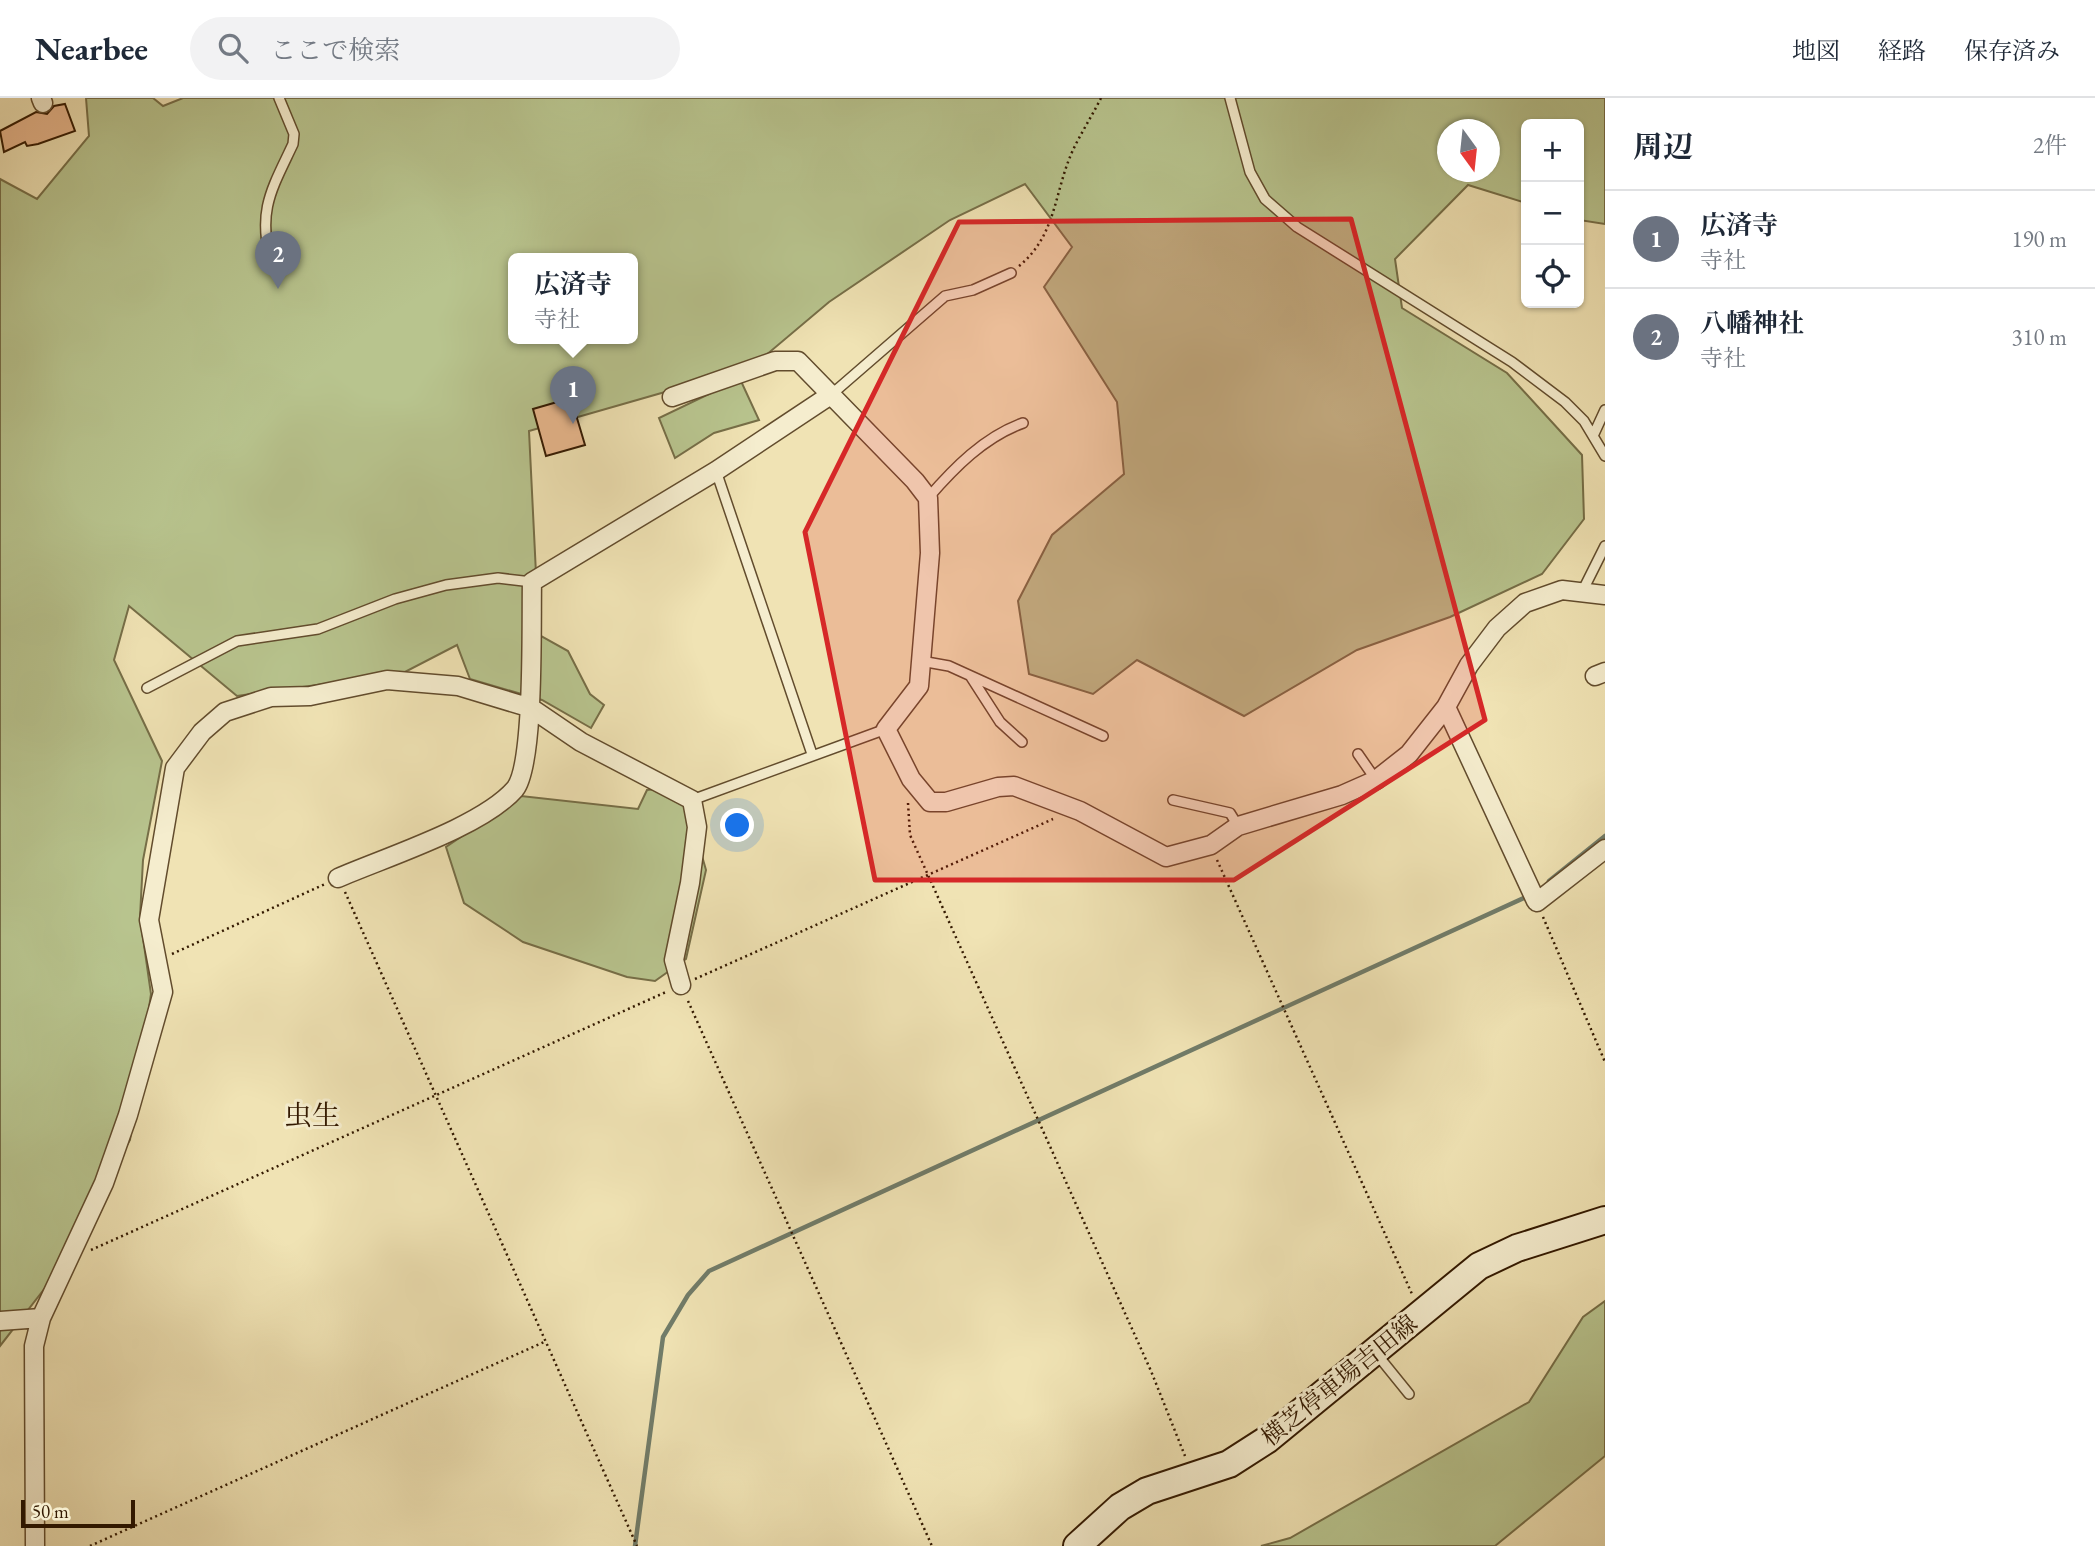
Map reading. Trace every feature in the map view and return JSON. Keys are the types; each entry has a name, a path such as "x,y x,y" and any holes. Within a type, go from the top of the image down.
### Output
{"main road":[{"name":"横芝停車場吉田線","path":"1077,1546 1119,1507 1147,1491 1229,1464 1268,1439 1456,1282 1498,1256 1605,1220"}],"street":[{"path":"673,397 775,361 798,361 915,481 928,498 929,553 919,686 886,729 911,779 930,802 946,802 998,787 1014,786 1075,809 1166,857 1211,845 1238,826 1342,795 1376,780 1409,754 1446,707 1469,665 1490,637 1525,603 1562,590 1583,590 1603,598"},
{"path":"338,878 476,818 516,788 522,769 531,708 532,582 716,471 832,394"},
{"path":"35,1546 34,1346 41,1318 104,1183 128,1115 163,992 159,960 149,920 175,768 202,732 225,712 271,697 310,696 387,680 458,686 531,708 581,742 692,800 697,827 691,883 674,960 681,985"},
{"path":"1446,707 1535,898 1605,849"},
{"path":"0,1321 41,1318"}],"lane":[{"path":"271,262 266,244 267,199 293,144 293,134 279,98"},
{"path":"1230,98 1250,172 1265,199 1297,227 1512,362 1565,402 1593,436 1605,456"},
{"path":"832,394 945,296 973,290 1010,273"},
{"path":"1593,436 1605,410"},
{"path":"928,498 953,469 980,447 1023,423"},
{"path":"716,471 812,754"},
{"path":"1583,590 1605,546"},
{"path":"147,688 236,641 318,629 395,599 446,585 498,578 532,582"},
{"path":"921,661 949,666 1103,736"},
{"path":"970,676 1000,722 1021,742"},
{"path":"692,800 886,729"},
{"path":"1358,754 1376,780"},
{"path":"1173,800 1230,813 1238,826"},
{"path":"1374,1351 1409,1394"}],"path":[{"path":"1010,273 1027,259 1043,237 1059,199 1072,150 1101,98"},
{"path":"911,779 907,812 910,835 1151,1371 1193,1477"},
{"path":"69,1261 434,1094 1075,809"},
{"path":"1211,845 1420,1314"},
{"path":"159,960 338,878 637,1546"},
{"path":"1535,898 1605,1062"},
{"path":"681,985 932,1546"},
{"path":"90,1546 544,1342"}],"highlighted area":[{"path":"1351,219 1485,720 1234,880 875,880 805,532 959,222"}],"green space":[{"path":"86,98 153,98 163,106 183,98 1605,98 1605,224 1584,221 1584,119 1521,119 1521,201 1468,185 1395,259 1402,308 1507,373 1582,455 1584,519 1542,574 1450,617 1357,650 1244,716 1137,660 1093,694 1029,674 1018,601 1052,535 1124,474 1117,402 1044,287 1072,247 1025,184 950,220 829,302 752,367 529,431 539,635 568,651 590,694 604,705 591,728 542,700 470,679 457,645 403,673 237,696 129,606 114,660 162,761 143,860 140,917 151,994 130,1140 45,1288 0,1346 0,179 37,199 89,136"},
{"path":"740,379 759,420 714,433 675,458 659,418"},
{"path":"682,786 706,870 686,959 655,981 627,977 523,942 464,903 446,847 521,796 638,809 647,790"},
{"path":"1605,1301 1605,1456 1495,1546 1261,1546 1290,1538 1529,1402 1583,1317"}],"building":[{"path":"65,104 75,131 38,144 27,146 25,142 4,152 0,131 36,112 47,114 54,106"},
{"path":"571,398 585,445 546,456 533,409"}],"waterway":[{"path":"1549,881 1605,836"},
{"path":"635,1546 663,1337 688,1295 709,1271 1528,896"}],"place":[{"name":"八幡神社","path":"278,289"},
{"name":"広済寺","path":"573,424"}],"district":[{"name":"虫生","path":"312,1115"}]}
